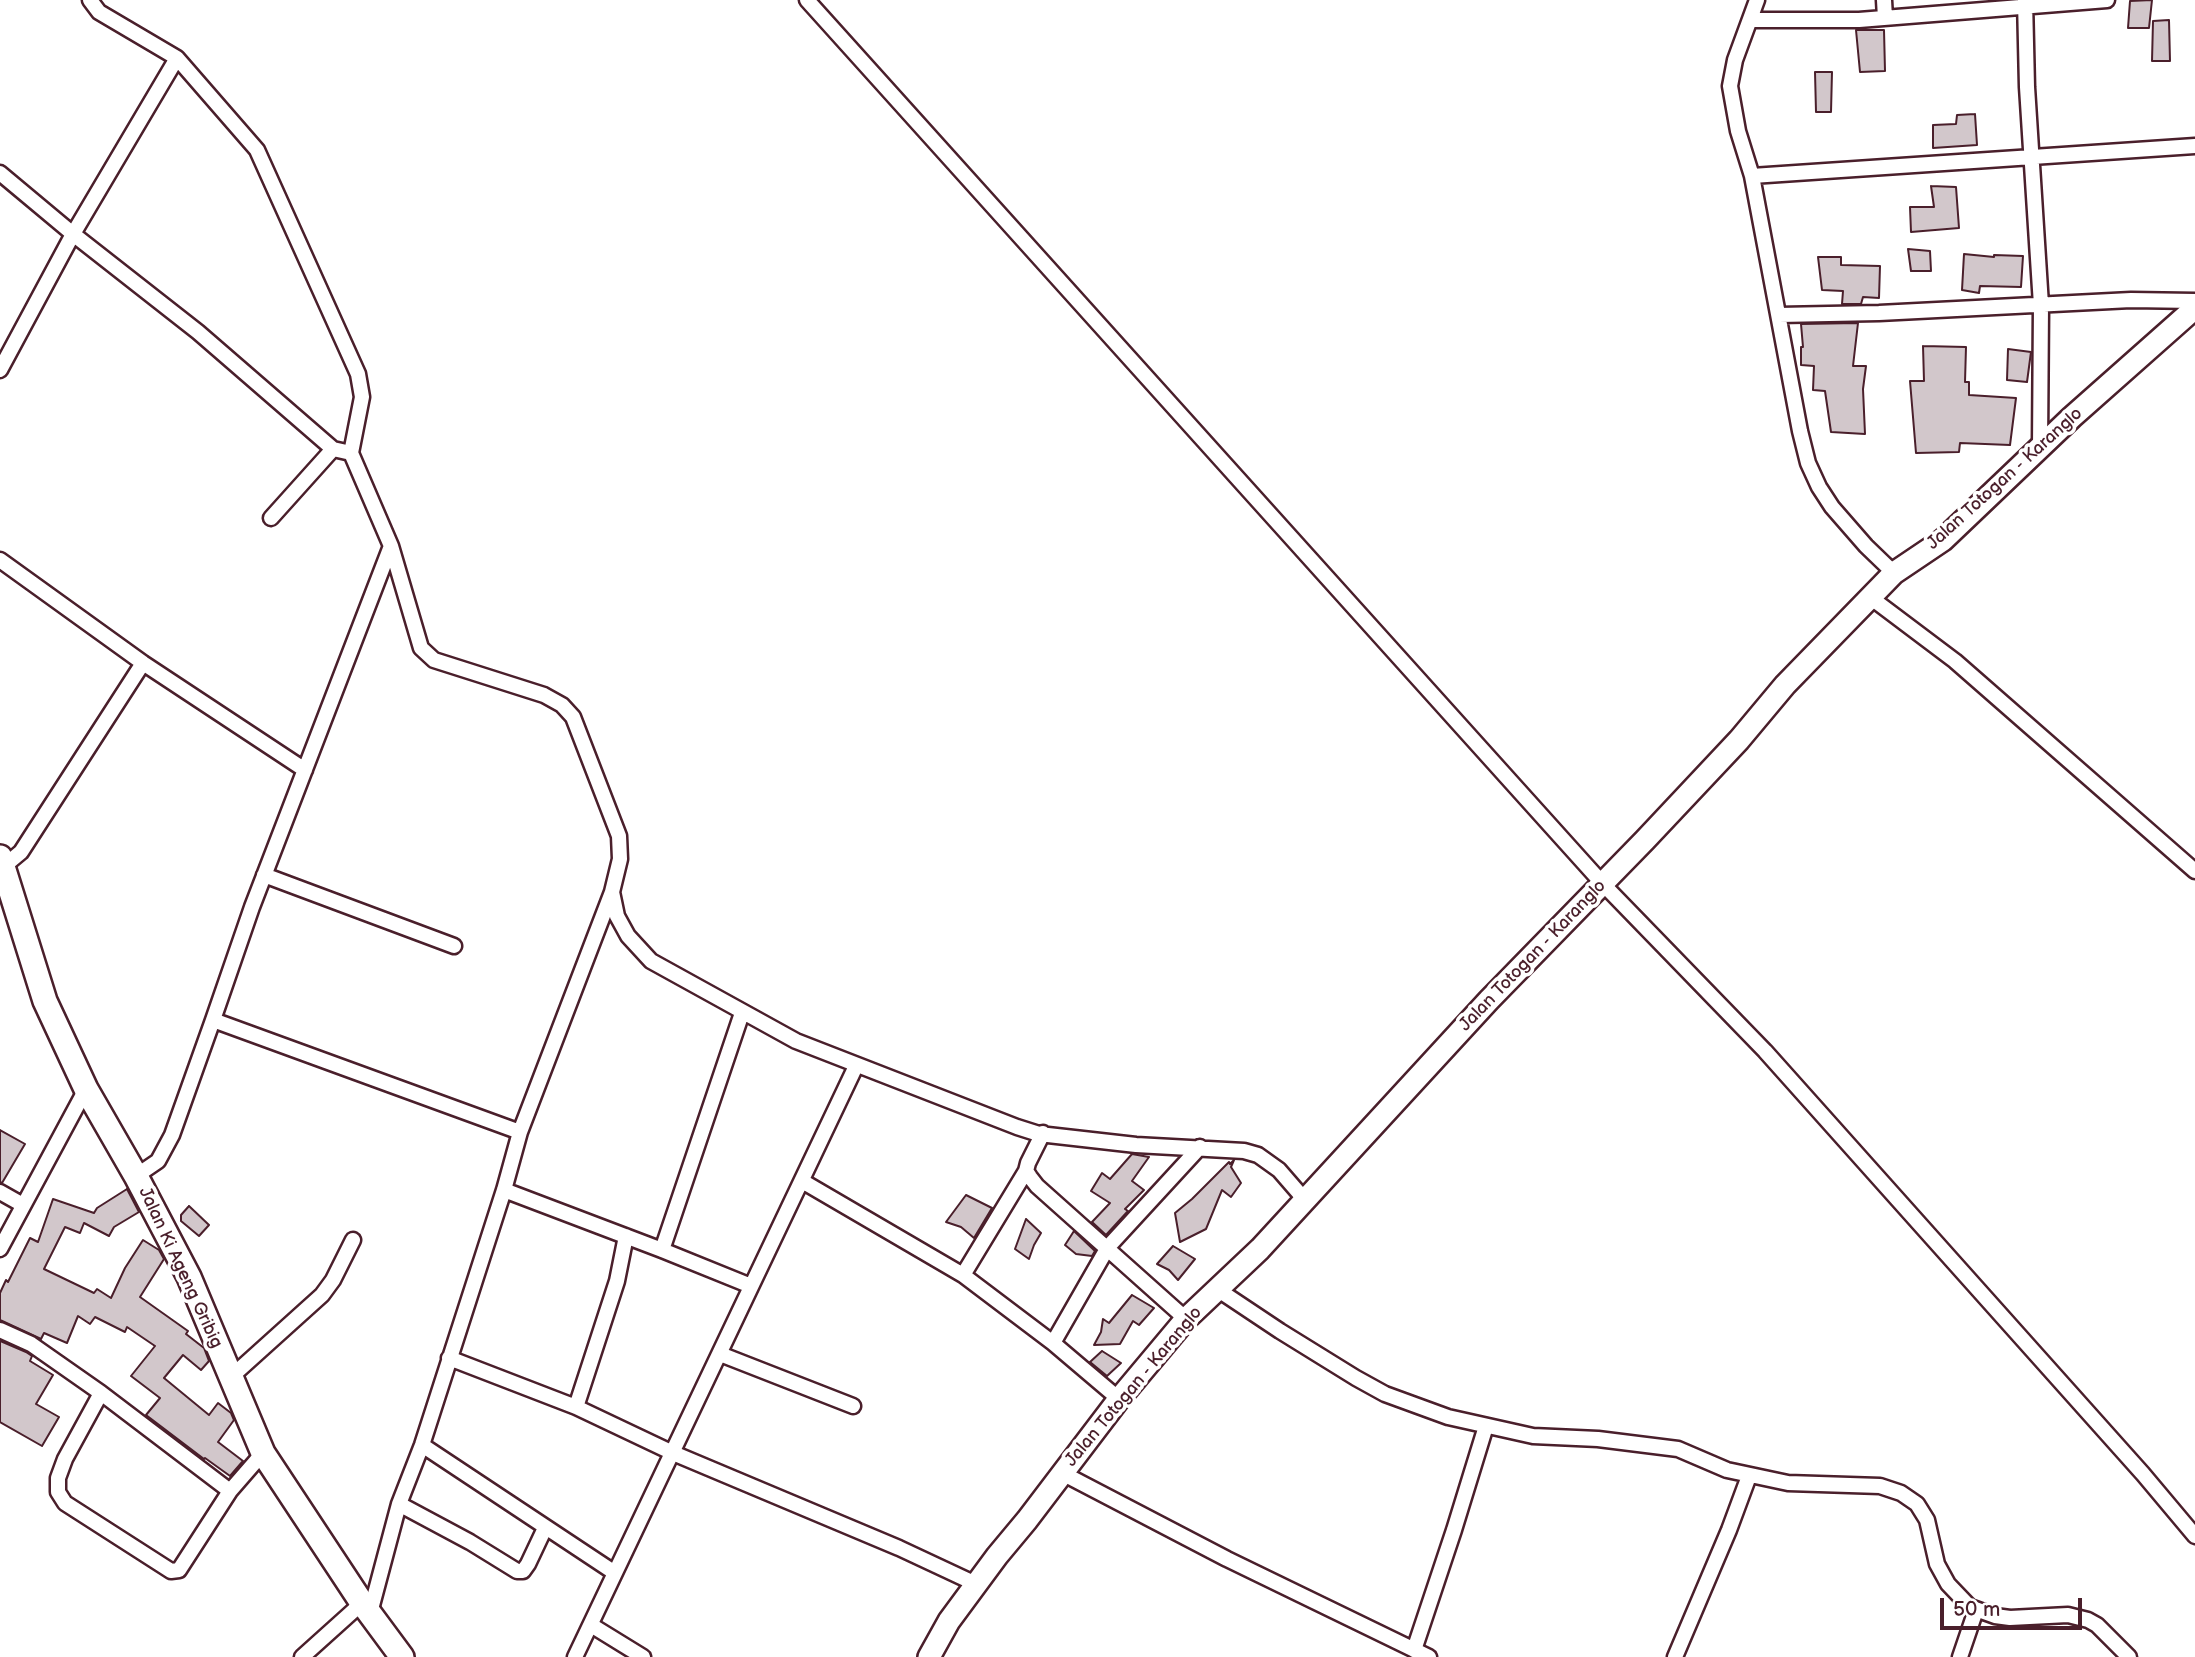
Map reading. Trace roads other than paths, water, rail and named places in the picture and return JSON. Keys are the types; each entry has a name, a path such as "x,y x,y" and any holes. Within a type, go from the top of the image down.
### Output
{"main road":[{"name":"Jalan Totogan - Karanglo","path":"929,1657 949,1621 976,1584 1119,1399 1186,1319 1260,1249 1489,1000 1603,884 1739,740 1785,685 1881,586 1943,540 2040,447 2195,309"},
{"name":"Jalan Ki Ageng Gribig","path":"2,862 45,1001 86,1089 189,1277 263,1452 366,1608 402,1657"}],"street":[{"path":"90,0 99,12 177,58 257,150 358,374 362,397 351,453 391,546 421,648 434,660 544,695 562,705 573,717 619,836 620,859 611,892 520,1132 422,1445 399,1504 366,1608 302,1657"},
{"path":"807,0 1603,884 1765,1051 2143,1474 2195,1536"},
{"path":"1757,0 1735,60 1730,86 1738,131 1752,176 1798,420 1808,463 1819,487 1881,586 1955,661 2195,871"},
{"path":"1884,0 1885,18"},
{"path":"1750,20 1859,20 2025,3 2107,0"},
{"path":"2025,3 2027,87 2041,305 2040,447"},
{"path":"0,370 73,234 177,58"},
{"path":"1752,176 2195,146"},
{"path":"0,173 198,332 333,449 351,453"},
{"path":"1779,315 1878,313 2131,300 2195,301"},
{"path":"271,519 333,449"},
{"path":"136,1176 158,1161 172,1135 264,875 391,546"},
{"path":"0,560 143,663 305,769"},
{"path":"2,862 21,852 143,663"},
{"path":"264,875 454,946"},
{"path":"611,892 617,916 628,936 651,961 796,1041 1039,1134 1136,1145 1244,1151 1258,1155 1279,1170 1306,1200"},
{"path":"662,1250 742,1013"},
{"path":"213,1020 520,1132"},
{"path":"575,1657 856,1066"},
{"path":"0,1249 86,1089"},
{"path":"963,1275 1026,1171 1043,1133"},
{"path":"1053,1343 1108,1247 1199,1147"},
{"path":"1026,1171 1037,1186 1186,1319"},
{"path":"802,1181 963,1275 1053,1343 1119,1399"},
{"path":"504,1190 751,1286"},
{"path":"0,1192 23,1205"},
{"path":"576,1408 617,1281 626,1236"},
{"path":"231,1377 322,1294 333,1280 353,1240"},
{"path":"1217,1289 1356,1378 1385,1394 1448,1417 1550,1438 1598,1438 1678,1449 1708,1464 1749,1476 1788,1483 1880,1486 1901,1493 1917,1504 1927,1520 1937,1564 1948,1584 1970,1607 2010,1618 2068,1615 2088,1620 2097,1625 2129,1657"},
{"path":"0,1329 31,1344 101,1393 230,1491"},
{"path":"720,1354 853,1406"},
{"path":"449,1358 576,1408 673,1454 899,1548 976,1584"},
{"path":"101,1393 65,1459 58,1478 58,1492 65,1503 171,1571 179,1570 230,1491 263,1452"},
{"path":"1406,1650 1454,1530 1486,1426"},
{"path":"422,1445 615,1573"},
{"path":"1062,1473 1406,1650 1429,1657"},
{"path":"1675,1657 1749,1476"},
{"path":"399,1504 470,1542 517,1572 523,1571 528,1564 545,1528"},
{"path":"1960,1657 1976,1610"},
{"path":"591,1625 643,1657"}]}
